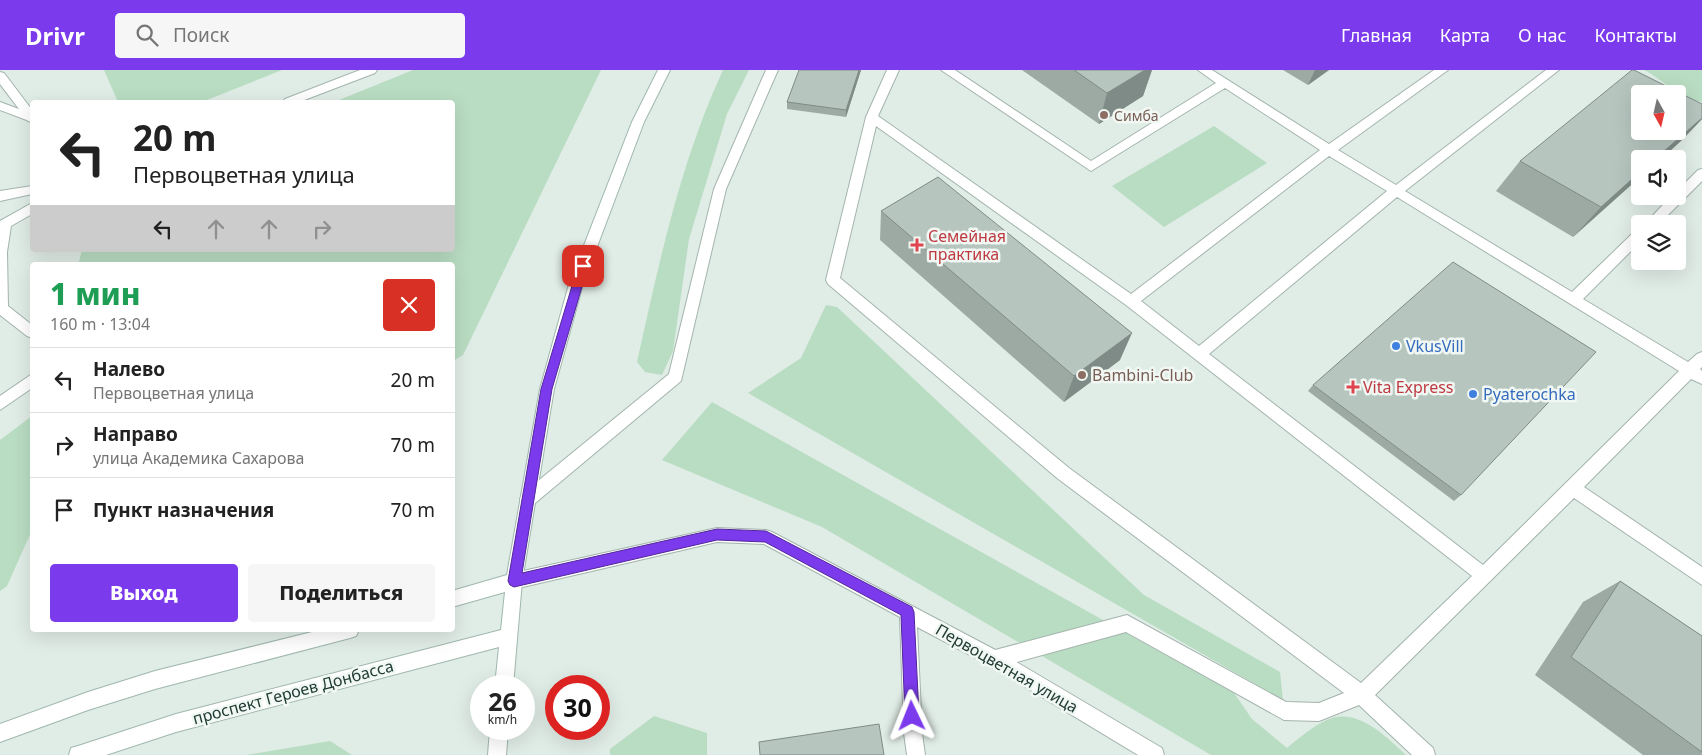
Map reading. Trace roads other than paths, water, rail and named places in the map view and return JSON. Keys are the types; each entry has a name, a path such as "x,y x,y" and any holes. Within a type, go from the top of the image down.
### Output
{"street":[{"path":"294,100 371,70"},
{"path":"505,675 514,581 547,389 576,284 638,122 664,70"},
{"path":"528,499 676,377 720,189 772,70"},
{"path":"893,70 872,117 833,280 1063,473 1362,695 1426,755"},
{"path":"947,70 1091,167 1225,83"},
{"path":"1204,70 1329,150 1696,374"},
{"path":"1131,301 1329,150 1442,70"},
{"path":"1199,354 1396,190 1553,70"},
{"path":"0,76 30,115"},
{"path":"0,106 30,117"},
{"path":"872,117 1131,301 1483,576"},
{"path":"1660,215 1702,173"},
{"path":"0,196 30,190"},
{"path":"30,209 2,225 0,252 0,308 30,330"},
{"path":"1574,300 1631,243"},
{"path":"995,659 1128,623 1284,711 1319,712 1362,695 1573,488 1696,374 1702,358"},
{"path":"0,404 30,382"},
{"path":"1573,488 1702,577"},
{"name":"Первоцветная улица","path":"514,581 717,535 766,537 995,659 1155,755"},
{"path":"455,598 514,581"},
{"path":"908,612 913,733 916,755"},
{"path":"0,733 59,711 176,674 297,646 343,632"},
{"name":"проспект Героев Донбасса","path":"78,755 176,723 509,636"},
{"path":"497,755 498,740"}],"place":[{"name":"Симба","path":"1104,115"},
{"name":"Семейная практика","path":"917,245"},
{"name":"VkusVill","path":"1396,346"},
{"name":"Bambini-Club","path":"1082,375"},
{"name":"Vita Express","path":"1353,387"},
{"name":"Pyaterochka","path":"1473,394"}]}
